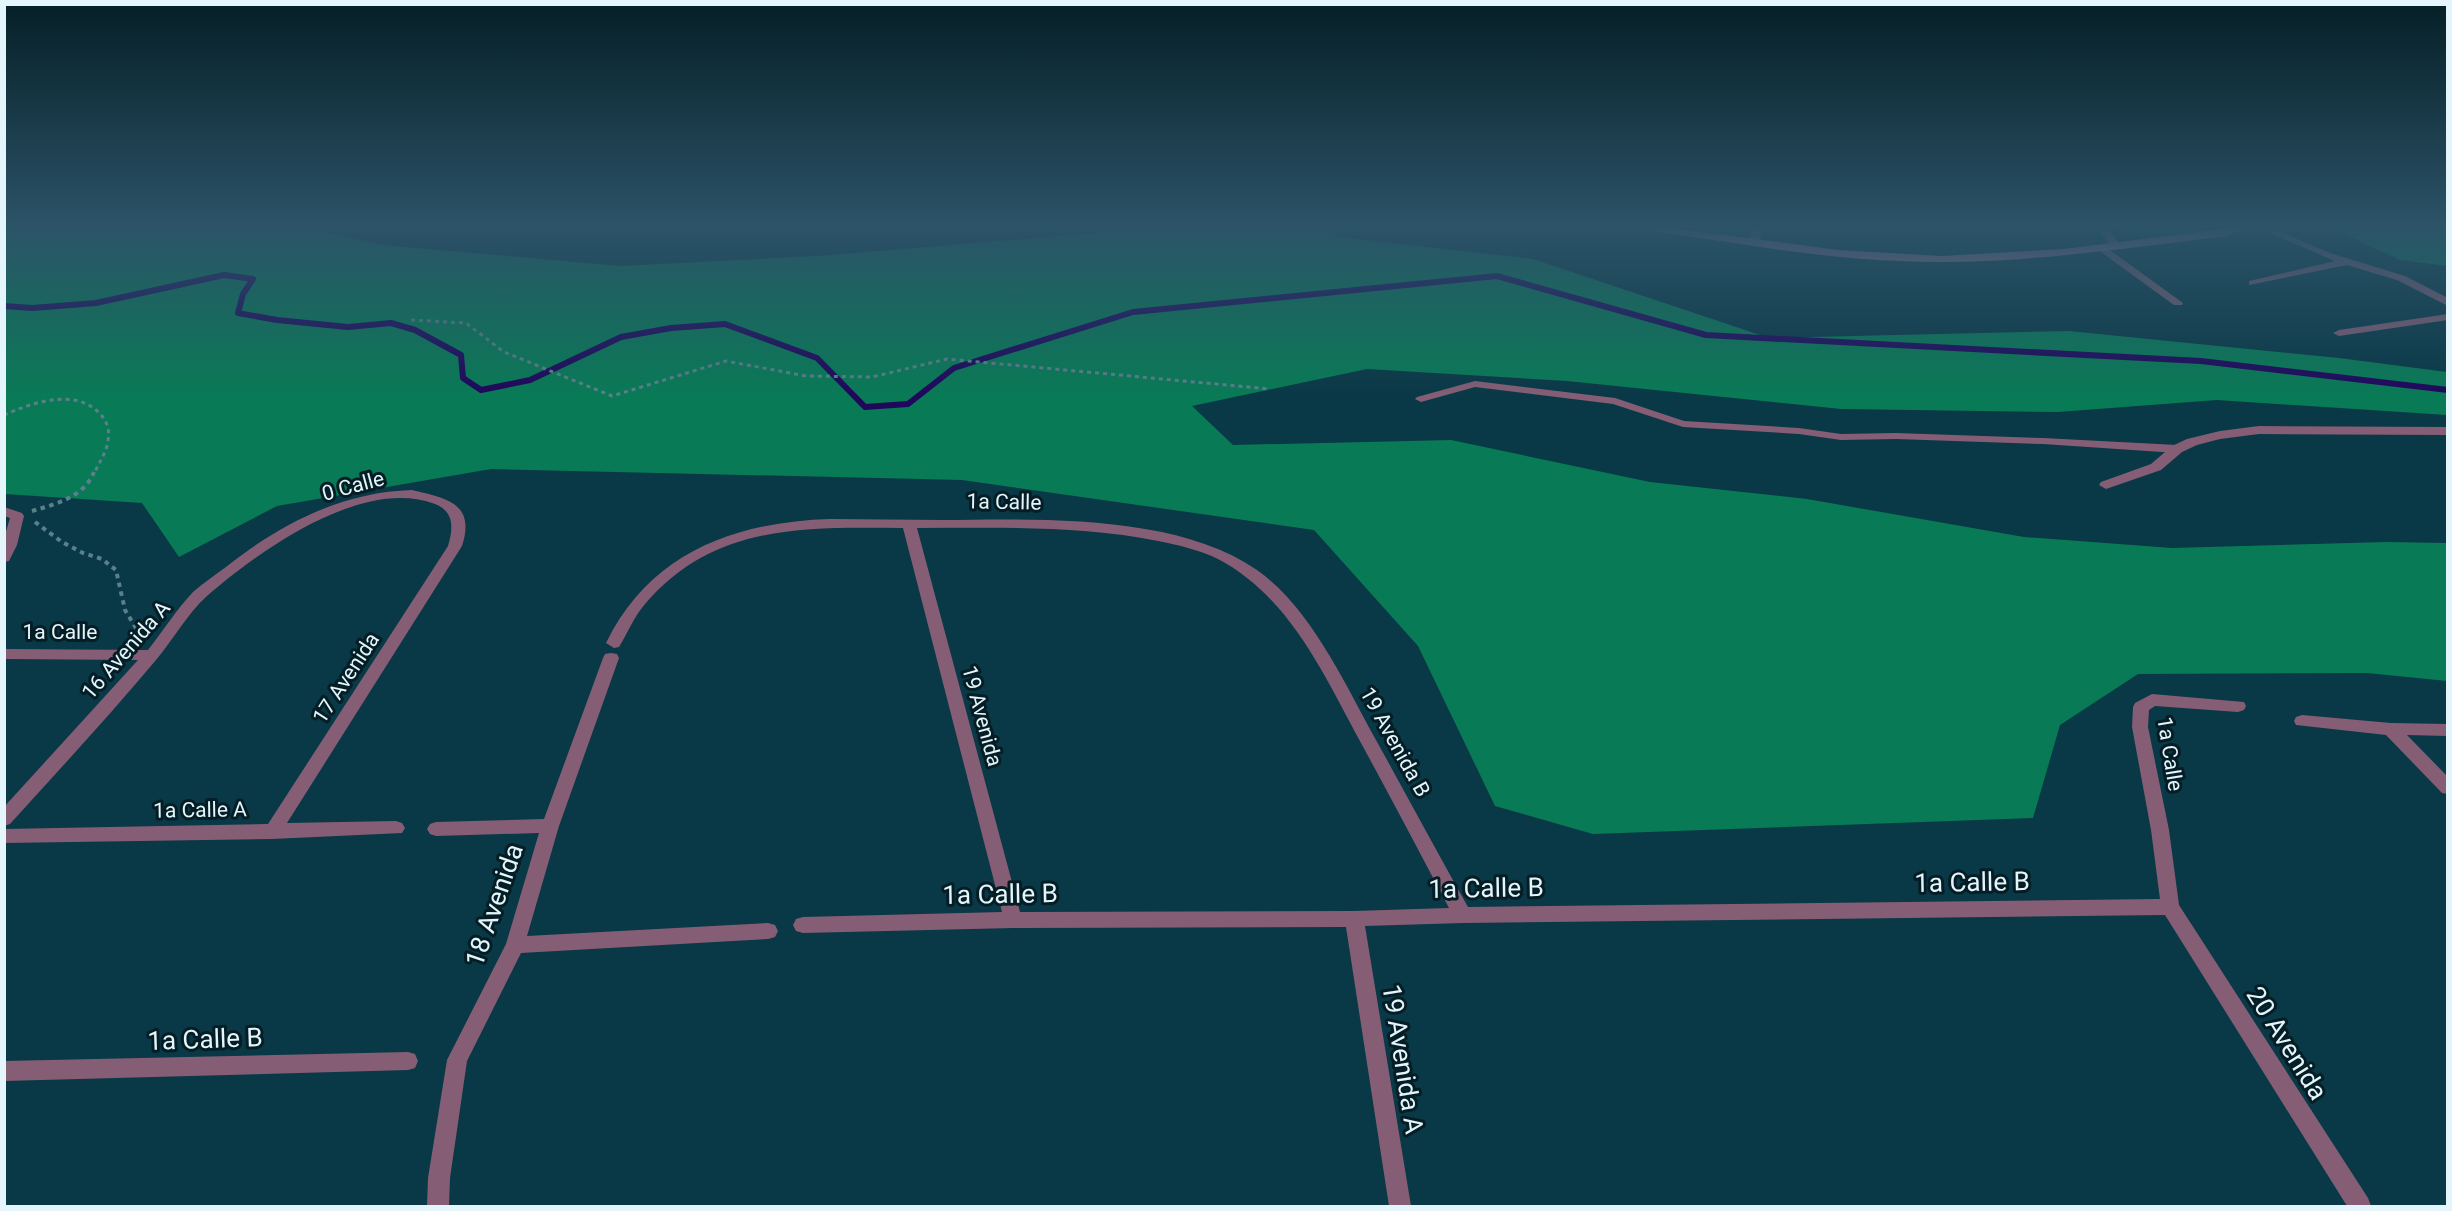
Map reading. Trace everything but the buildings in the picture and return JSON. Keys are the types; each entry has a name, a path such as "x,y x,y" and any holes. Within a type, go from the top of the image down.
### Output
{"street":[{"path":"2413,285 2448,303"},
{"path":"2338,333 2448,317"},
{"path":"2106,485 2156,466 2177,449 2220,435 2259,430 2448,431"},
{"name":"0 Calle","path":"296,527 348,504 390,495 410,496 433,499 448,505 457,515 461,530 455,546"},
{"path":"4,558 10,545 11,514"},
{"name":"19 Avenida","path":"909,524 1013,920"},
{"name":"1a Calle","path":"714,548 745,534 786,526 1041,525 1140,533 1205,548 1224,557 1253,574 1277,599"},
{"name":"16 Avenida A","path":"4,819 152,655 200,595 252,554 296,527"},
{"name":"17 Avenida","path":"272,832 455,546"},
{"name":"18 Avenida","path":"438,1206 438,1178 457,1060 515,945 550,826 612,650 628,615 650,588 680,565 714,548"},
{"name":"19 Avenida B","path":"1277,599 1311,637 1463,915"},
{"name":"1a Calle","path":"4,654 152,655"},
{"name":"1a Calle","path":"2170,907 2160,830 2140,728 2141,707 2152,699 2238,706"},
{"path":"2302,721 2391,729 2448,730"},
{"path":"2391,729 2448,788"},
{"path":"436,829 550,826"},
{"name":"1a Calle A","path":"4,836 396,828"},
{"name":"1a Calle B","path":"803,925 1013,920 1354,919 1463,915 2170,907"},
{"name":"20 Avenida","path":"2170,907 2360,1206"},
{"name":"19 Avenida A","path":"1354,919 1400,1206"},
{"path":"515,945 768,931"},
{"name":"1a Calle B","path":"4,1071 408,1061"}],"lane":[{"path":"2152,285 2178,303"},
{"path":"1421,399 1475,384 1615,401 1683,424 1788,430 1841,437 1896,436 2043,441 2177,449"}],"path":[{"path":"411,320 466,323 504,352 612,396 726,361 806,376 872,376 947,359 1270,389"},
{"path":"4,415 40,403 64,400 93,407 102,414 111,432 109,443 96,467 96,474 84,488 56,504 11,514"},
{"path":"11,514 40,523 62,542 83,553 102,559 116,570 125,610 152,655"}],"green space":[{"path":"4,285 1609,285 1769,338 2069,331 2339,358 2447,372 2447,415 2217,400 2058,412 1841,409 1567,381 1367,369 1192,406 1233,445 1451,440 1650,482 1807,499 2024,537 2172,548 2386,542 2447,543 2447,681 2367,673 2138,674 2060,725 2033,818 1593,834 1495,806 1418,646 1314,530 962,480 491,469 277,506 179,557 142,503 5,494"}],"waterway":[{"path":"4,306 32,308 96,303 181,285"},
{"path":"249,285 243,294 238,313 277,320 348,327 391,323 415,330 461,355 463,378 481,390 530,380 621,337 671,328 725,324 817,358 865,407 908,404 954,368 1133,312 1411,285"},
{"path":"1527,285 1706,335 2201,361 2448,390"}]}
